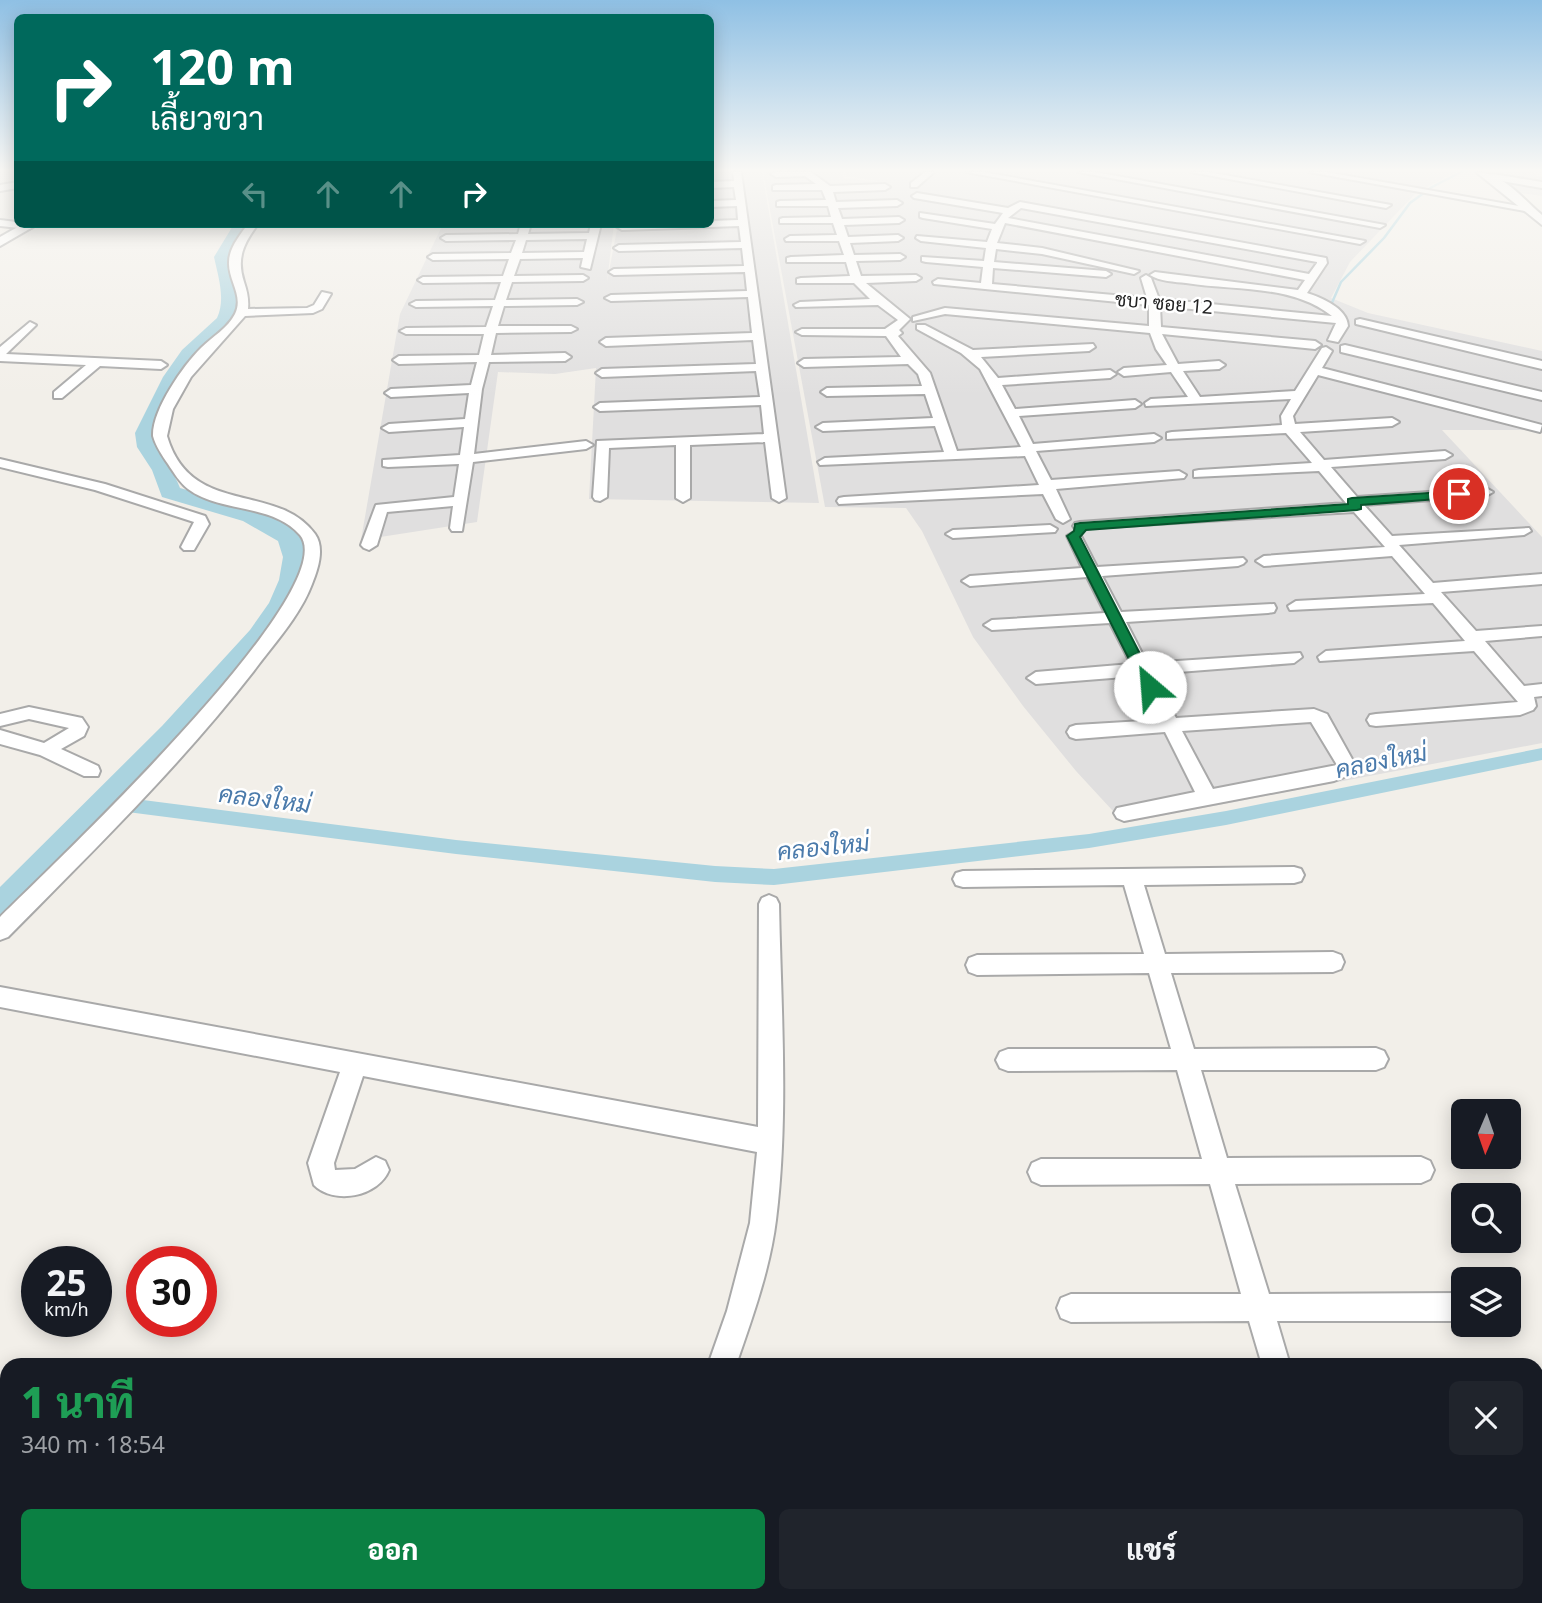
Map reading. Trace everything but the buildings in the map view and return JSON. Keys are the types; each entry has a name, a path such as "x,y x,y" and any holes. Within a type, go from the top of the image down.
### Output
{"street":[{"path":"0,931 107,823 242,677 288,613 312,559 308,537 289,520 264,509 205,492 190,484 162,443 159,432 163,419 196,361 232,326 241,313 243,300 235,259 239,247"},
{"path":"457,528 476,389 491,330 518,247"},
{"path":"567,348 590,247"},
{"path":"619,248 670,247"},
{"path":"746,247 779,498"},
{"path":"846,247 857,280 905,326 972,354 1089,347"},
{"path":"986,286 992,247"},
{"path":"1012,247 1067,255 1144,274"},
{"path":"1142,247 1312,278"},
{"path":"1144,274 1163,247"},
{"path":"1251,247 1321,260 1322,263 1301,293"},
{"path":"1316,256 1320,247"},
{"path":"433,257 588,255"},
{"path":"791,260 900,257"},
{"path":"926,259 1144,274 1219,284 1282,288 1301,293 1334,311 1342,320 1340,332 1325,345 1287,416 1289,428 1521,693 1527,706 1520,709 1376,720"},
{"path":"614,272 747,268"},
{"path":"1144,274 1154,302 1155,330 1162,349 1196,400"},
{"path":"423,280 583,278"},
{"path":"801,281 916,278"},
{"name":"ชบา ซอย 12","path":"938,282 1342,320"},
{"path":"241,313 309,312 318,307 326,294"},
{"path":"611,298 751,294"},
{"path":"416,304 578,302"},
{"path":"800,305 880,302"},
{"path":"802,332 905,326 956,312 1325,345 1542,396"},
{"path":"1360,321 1476,380 1540,428"},
{"path":"0,355 30,325"},
{"path":"905,326 903,352 922,370 952,456"},
{"path":"405,331 491,330 567,348"},
{"path":"606,342 757,336"},
{"path":"399,360 483,358 567,348"},
{"path":"972,354 995,382 1063,519 1077,531 1114,617 1207,797"},
{"path":"0,355 161,365"},
{"path":"804,363 912,359"},
{"path":"58,395 97,362"},
{"path":"1124,372 1219,365"},
{"path":"1314,370 1476,380 1542,365"},
{"path":"602,373 761,367"},
{"path":"995,382 1110,374"},
{"path":"391,393 476,389"},
{"path":"827,392 931,390"},
{"path":"1151,403 1300,395"},
{"path":"600,407 766,401"},
{"path":"1011,413 1135,404"},
{"path":"823,427 942,422"},
{"path":"1172,436 1392,422"},
{"path":"389,428 472,423"},
{"path":"600,497 602,444 770,438"},
{"path":"825,462 952,456 1154,438"},
{"path":"683,441 683,498"},
{"path":"388,463 467,459 586,445"},
{"path":"1199,474 1445,455"},
{"path":"0,463 100,487 200,519 202,524 189,547"},
{"path":"844,501 1179,475"},
{"path":"953,534 1050,530 1063,537 1077,531 1486,492"},
{"path":"369,545 380,510 384,506 460,501"},
{"path":"1050,530 1051,522 1063,519"},
{"path":"1264,561 1524,531"},
{"path":"970,581 1238,561"},
{"path":"1296,606 1542,579"},
{"path":"992,625 1268,608"},
{"path":"1326,657 1542,631"},
{"path":"1036,677 1294,657"},
{"path":"1521,693 1542,690"},
{"path":"0,720 29,713 76,723 79,727 72,736 46,750"},
{"path":"1076,732 1169,723 1314,715 1321,719 1348,768 1334,774 1125,813"},
{"path":"0,737 46,750 91,771"},
{"path":"962,879 1294,875"},
{"path":"1132,878 1274,1358"},
{"path":"724,1358 741,1311 763,1223 770,1142 769,904"},
{"path":"977,965 1333,962"},
{"path":"0,997 770,1142"},
{"path":"1008,1060 1376,1059"},
{"path":"355,1064 321,1163 323,1176 331,1184 344,1185 359,1182 376,1170"},
{"path":"1041,1172 1421,1170"},
{"path":"1071,1308 1451,1307"}],"shaded area":[{"path":"432,247 611,247 607,282 614,247 775,247 819,503 589,499 596,368 555,374 498,372 477,522 361,540 400,314"},
{"path":"777,247 1365,247 1350,262 1331,298 1368,313 1542,351 1542,430 1442,430 1542,537 1542,743 1124,823 1076,771 1023,706 973,637 922,531 906,508 825,507"}],"waterway":[{"path":"0,907 109,799 223,678 270,621 287,592 295,557 288,537 280,530 251,516 170,492 163,470 147,447 145,433 173,377 189,354 225,320 229,311 229,290 222,257 228,247"},
{"path":"1331,305 1341,282 1375,247"},
{"name":"คลองใหม่","path":"104,802 456,847 715,874 774,877 1089,841 1226,818 1542,754"}],"route":[{"path":"1150,687 1073,536 1080,532 1080,526 1357,507 1352,502 1459,494"}]}
